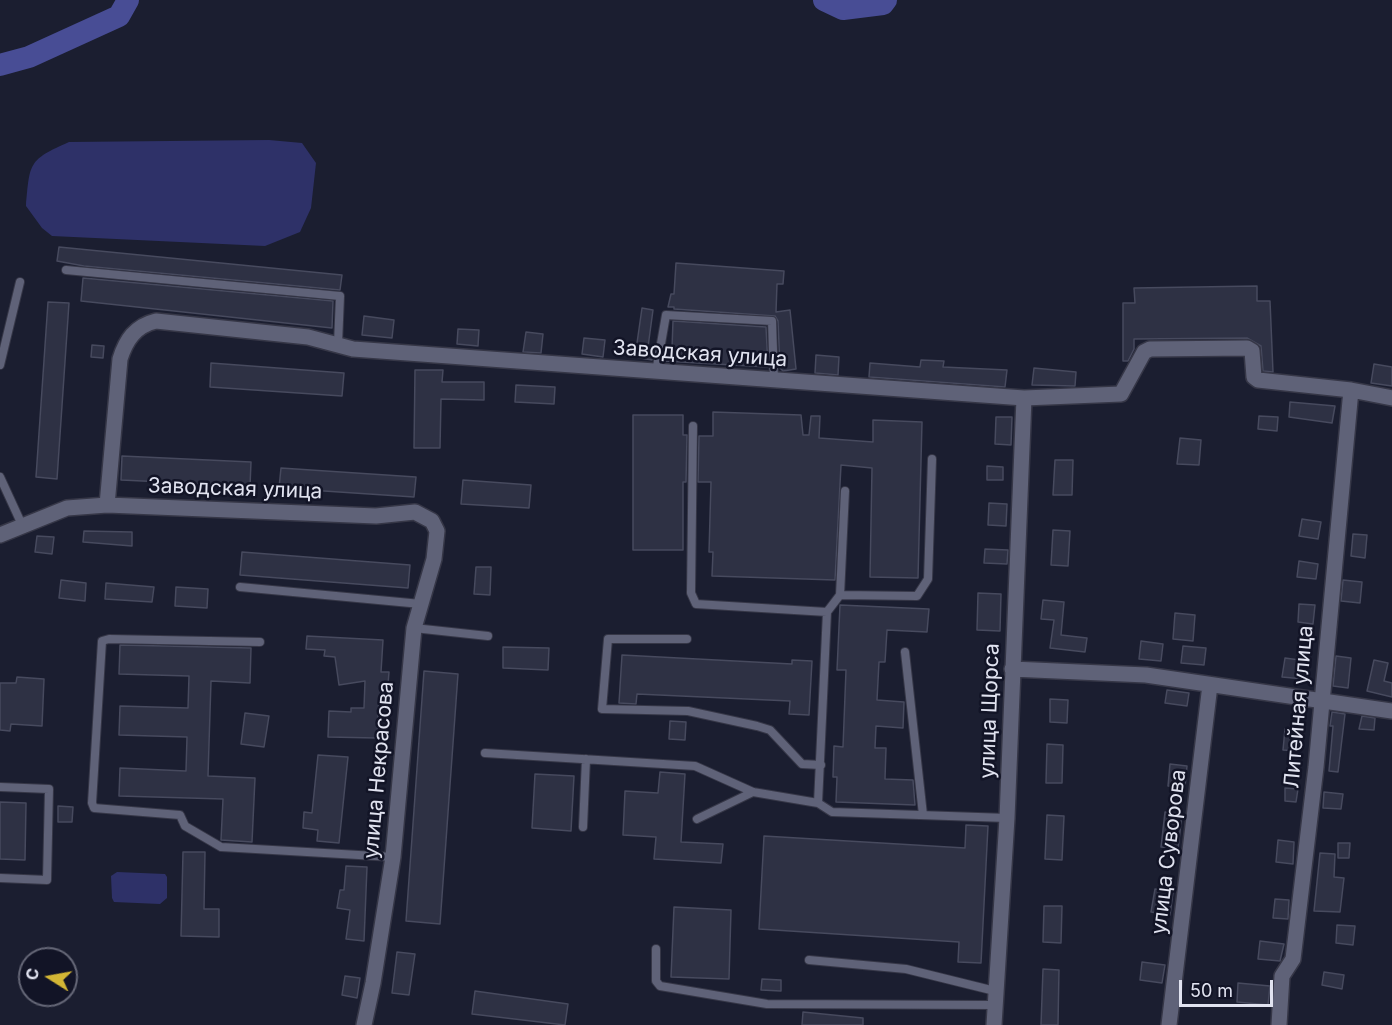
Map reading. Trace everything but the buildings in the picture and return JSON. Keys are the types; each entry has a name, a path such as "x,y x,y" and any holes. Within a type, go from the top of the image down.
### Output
{"street":[{"name":"Заводская улица","path":"107,505 120,359 126,343 137,329 156,321 308,337 353,349 1024,398 1121,394 1144,352 1150,349 1247,348 1252,351 1254,377 1258,380 1351,390 1392,398"},
{"name":"Литейная улица","path":"1280,1025 1282,976 1293,959 1316,767 1351,390"},
{"name":"улица Щорса","path":"994,1025 1007,818 1024,398"},
{"name":"Заводская улица","path":"0,535 67,508 107,505 376,516 415,512 432,521"},
{"name":"улица Некрасова","path":"364,1025 374,982 393,856 414,628 434,559 437,531 432,521"},
{"path":"1012,669 1146,675 1392,711"},
{"name":"улица Суворова","path":"1168,1025 1210,685"}],"lane":[{"path":"66,270 340,296 338,344"},
{"path":"0,365 20,282"},
{"path":"656,372 666,315 772,321 774,380"},
{"path":"693,426 691,593 696,604 827,612"},
{"path":"840,595 917,597 928,579 932,459"},
{"path":"0,477 23,527"},
{"path":"818,803 827,612 840,595 845,491"},
{"path":"240,587 421,604"},
{"path":"414,628 488,636"},
{"path":"260,642 109,639 102,641 92,803 94,808 180,815 185,826 221,847 393,856"},
{"path":"687,639 608,639 602,709 688,711 757,726 770,730 802,764 821,765"},
{"path":"905,652 923,815"},
{"path":"485,753 695,766 753,792 818,803 832,812 1007,818"},
{"path":"583,827 586,759"},
{"path":"0,787 49,789 47,880 0,878"},
{"path":"698,819 753,792"},
{"path":"657,949 656,981 660,986 767,1004 995,998"},
{"path":"809,960 906,969 995,998"}],"shaded area":[{"path":"269,140 302,143 316,163 311,208 300,232 265,246 52,236 42,228 26,206 31,172 38,159 69,142"},
{"path":"117,872 165,874 167,898 160,904 114,902 111,876"}],"waterway":[{"path":"0,65 29,57 119,16 128,0"},
{"path":"824,0 843,9 883,4 886,0"}]}
